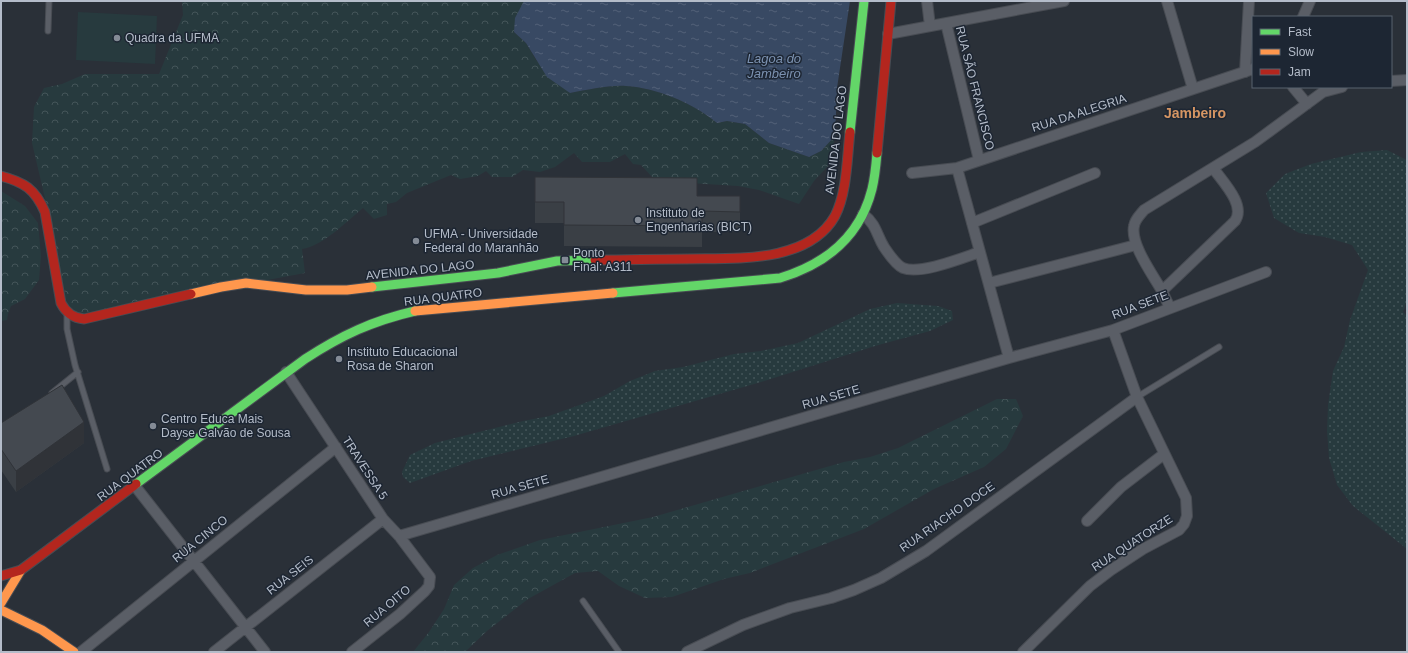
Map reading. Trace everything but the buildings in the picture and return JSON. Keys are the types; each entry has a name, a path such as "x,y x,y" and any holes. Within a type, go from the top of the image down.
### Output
{"main road":[{"name":"AVENIDA DO LAGO","path":"67,313 77,319 84,319 221,287 246,283 306,290 347,290 498,273 556,261 745,258 786,251 813,239 821,233 834,219 838,208 845,179 864,1"},
{"name":"RUA QUATRO","path":"1,576 21,570 286,372 326,346 366,325 389,317 420,310 774,279 794,275 823,260 847,239 863,214 871,193 876,166 891,1"},
{"path":"1,176 24,184 34,191 40,199 45,212 59,298 67,313"},
{"name":"RUA QUATRO","path":"1,603 21,570"},
{"path":"1,610 42,630 74,652"}],"street":[{"path":"927,1 930,26"},
{"path":"888,34 1064,1"},
{"path":"1167,1 1192,89"},
{"path":"1249,1 1249,70"},
{"path":"1303,16 1310,1"},
{"name":"RUA SÃO FRANCISCO","path":"946,23 979,160"},
{"name":"RUA DA ALEGRIA","path":"912,173 957,168 1249,70"},
{"path":"1392,81 1407,80"},
{"path":"1294,88 1307,104"},
{"path":"1170,308 1136,245 1133,231 1134,224 1138,217 1144,210 1255,142 1323,92 1338,88"},
{"path":"957,168 1009,358"},
{"path":"1162,291 1235,221 1238,216 1236,201 1213,168"},
{"path":"972,223 1095,174"},
{"path":"863,214 871,220 889,256 902,268 922,270 980,252"},
{"path":"989,283 1136,245"},
{"name":"RUA SETE","path":"399,536 1009,358 1113,330 1266,272"},
{"path":"1087,521 1121,487 1164,454 1138,397 1113,330"},
{"name":"TRAVESSA 5","path":"286,372 383,519 399,536 428,575"},
{"name":"RUA RIACHO DOCE","path":"687,652 743,625 790,608 837,596 881,578 926,551 1062,450 1138,397"},
{"name":"RUA CINCO","path":"81,652 336,447"},
{"name":"RUA QUATORZE","path":"1023,652 1090,586 1111,570 1143,549 1178,530 1184,524 1188,507 1186,498 1164,454"},
{"path":"135,486 264,652"},
{"name":"RUA SEIS","path":"214,652 383,519"},
{"name":"RUA OITO","path":"352,652 400,614 426,591 430,580 428,575"}],"lane":[{"path":"48,30 49,1"},
{"path":"67,313 67,329 78,372 107,469"},
{"path":"1138,397 1219,347"},
{"path":"48,396 78,372"},
{"path":"583,601 619,652"}],"green space":[{"path":"182,1 524,1 514,32 526,43 536,60 570,93 612,86 626,86 638,87 662,93 697,109 717,123 727,121 745,124 769,143 809,157 821,151 835,136 829,165 814,181 799,204 759,190 738,186 673,182 653,178 641,165 633,164 625,154 610,162 582,162 574,153 555,167 540,172 523,170 512,177 492,177 486,171 478,176 460,179 451,175 407,193 396,202 387,204 387,215 374,219 363,208 326,238 310,247 302,249 305,273 84,314 76,313 67,304 32,143 34,107 44,88 62,84 85,74 159,74 183,15"},
{"name":"Quadra da UFMA","path":"78,12 157,16 155,64 76,60"},
{"path":"1387,150 1407,160 1407,301 1403,312 1407,316 1407,549 1353,506 1337,485 1329,458 1327,431 1328,405 1333,371 1344,347 1350,320 1368,270 1352,245 1325,237 1299,233 1274,218 1266,193 1285,174 1311,164 1361,152"},
{"path":"1,191 25,206 38,223 41,256 39,280 25,299 11,306 7,320 1,321"},
{"path":"897,303 938,306 952,311 953,320 930,331 875,346 761,382 574,436 471,461 410,483 403,477 402,472 410,455 435,443 549,416 604,396 630,381 655,371 683,367 734,354 761,351 798,343 870,309"},
{"path":"997,399 1016,399 1023,416 1006,449 984,467 934,489 864,529 750,573 724,579 672,597 645,598 619,586 598,571 575,573 528,599 487,631 465,652 413,652 429,632 444,609 454,585 473,568 497,555 540,540 653,517 844,462 870,457 898,448"}],"water":[{"name":"Lagoa do Jambeiro","path":"524,1 850,1 837,88 835,136 821,151 809,157 769,143 745,124 727,121 717,123 686,103 662,93 638,87 612,86 570,93 547,77 526,43 514,32 515,18"}],"traffic: fast":[{"path":"850,132 864,1"},
{"path":"613,293 780,278 812,265 839,246 850,235 859,221 872,189 877,153"},
{"path":"372,287 498,273 557,261 595,260"},
{"path":"136,484 319,350 371,324 415,311"}],"traffic: slow":[{"path":"191,294 246,283 306,290 347,290 372,287"},
{"path":"415,311 613,293"},
{"path":"1,603 21,570"},
{"path":"1,610 42,630 74,652"}],"traffic: jam":[{"path":"877,153 891,1"},
{"path":"595,260 747,258 768,255 807,243 823,232 835,216 839,207 846,175 850,132"},
{"path":"1,176 16,181 28,188 33,192 41,204 45,212 61,303 65,310 70,314 84,319 191,294"},
{"path":"1,576 21,570 136,484"}],"place":[{"name":"Quadra da UFMA","path":"117,38"},
{"name":"Instituto de Engenharias (BICT)","path":"638,220"},
{"name":"UFMA - Universidade Federal do Maranhão","path":"416,241"},
{"name":"Ponto Final: A311","path":"565,260"},
{"name":"Instituto Educacional Rosa de Sharon","path":"339,359"},
{"name":"Centro Educa Mais Dayse Galvão de Sousa","path":"153,426"}],"district":[{"name":"Jambeiro","path":"1195,113"}]}
